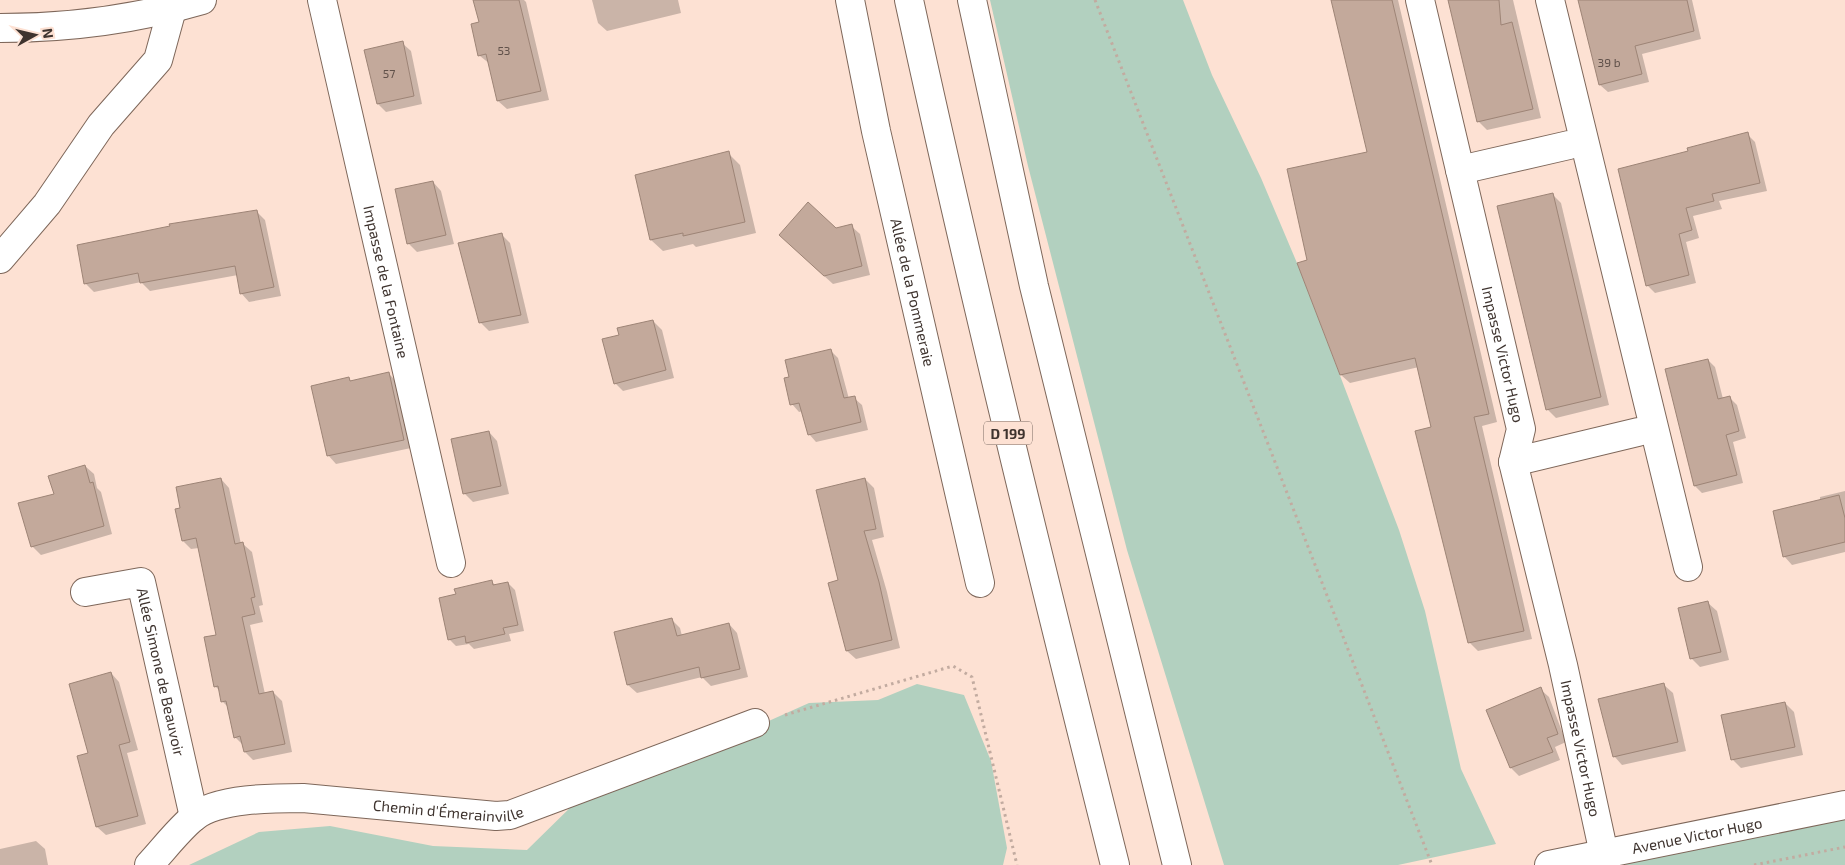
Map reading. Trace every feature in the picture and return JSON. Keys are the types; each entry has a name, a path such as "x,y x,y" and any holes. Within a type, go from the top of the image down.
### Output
{"main road":[{"path":"0,28 62,26 172,9 202,0"},
{"name":"Impasse de la Fontaine","path":"322,0 451,563"},
{"name":"Allée de la Pommeraie","path":"850,0 879,140 980,583"},
{"name":"D 199","path":"909,0 961,236 1036,550 1115,865"},
{"path":"972,0 1034,286 1177,865"},
{"name":"Impasse Victor Hugo","path":"1420,0 1521,429 1513,462 1563,665 1604,854"},
{"path":"1550,0 1688,567"},
{"path":"0,259 47,204 100,124 158,60 172,9"},
{"path":"1460,170 1569,145"},
{"path":"1513,462 1638,432"},
{"name":"Allée Simone de Beauvoir","path":"85,592 141,582 194,817"},
{"name":"Chemin d'Émerainville","path":"149,865 194,817 206,810 222,805 272,798 303,798 496,816 510,814 755,723"},
{"name":"Avenue Victor Hugo","path":"1549,865 1845,805"}],"path":[{"path":"1096,0 1432,865"},
{"path":"755,723 953,666 972,677 1017,865"},
{"path":"1754,865 1845,847"}],"green space":[{"path":"990,0 1183,0 1212,75 1261,178 1297,263 1399,530 1425,611 1461,769 1496,844 1398,865 1224,865 1127,550 1028,166"},
{"path":"917,684 964,695 991,761 1007,848 1003,865 189,865 259,832 330,826 433,846 527,850 580,798 663,768 809,703 878,700"},
{"path":"1845,818 1845,865 1620,865"}],"building":[{"path":"473,0 519,0 541,91 497,101 486,54 478,56 471,24 479,22"},
{"path":"1331,0 1392,0 1489,414 1474,417 1524,631 1468,643 1415,431 1431,427 1415,358 1340,375 1297,263 1307,260 1287,169 1367,152"},
{"path":"1448,0 1499,0 1501,25 1512,22 1533,109 1477,122"},
{"path":"1578,0 1687,0 1694,31 1635,46 1642,74 1599,85"},
{"path":"403,41 414,96 377,104 364,50"},
{"path":"1748,132 1760,183 1712,194 1714,201 1686,208 1692,230 1679,234 1689,275 1646,286 1618,169 1688,151 1687,148"},
{"path":"729,151 745,222 683,236 683,233 650,240 635,175"},
{"path":"433,181 446,235 407,244 395,189"},
{"path":"1553,193 1601,397 1546,410 1497,206"},
{"path":"808,202 836,228 852,224 862,266 824,276 779,235"},
{"path":"257,210 274,287 240,294 235,266 140,283 138,273 84,284 77,245 170,226 169,224"},
{"path":"502,233 521,315 479,323 458,243"},
{"path":"653,320 666,370 614,384 602,339 619,335 617,328"},
{"path":"831,349 844,398 855,396 861,422 808,435 799,403 790,405 784,378 789,377 785,360"},
{"path":"1708,359 1718,399 1730,396 1739,431 1726,435 1737,475 1694,486 1665,369"},
{"path":"389,372 404,440 327,456 311,386 349,377 350,381"},
{"path":"489,431 501,486 463,494 451,439"},
{"path":"85,465 90,483 93,482 104,526 31,547 18,503 54,494 48,476"},
{"path":"221,478 235,544 243,542 255,597 251,598 255,614 242,617 259,694 273,691 285,744 244,752 240,736 234,738 226,701 221,702 218,686 214,687 204,637 216,635 196,538 182,541 175,509 180,508 176,487"},
{"path":"865,478 876,529 864,531 879,582 892,640 846,651 828,583 838,580 816,490"},
{"path":"1839,495 1845,518 1845,542 1783,557 1773,511"},
{"path":"492,580 493,585 508,582 518,625 503,628 505,634 466,643 465,636 448,640 439,598 456,594 454,589"},
{"path":"1708,601 1721,652 1690,659 1678,608"},
{"path":"672,618 677,636 729,623 740,669 701,678 699,667 627,685 614,632"},
{"path":"111,672 130,742 119,745 138,816 96,827 77,756 88,753 69,684"},
{"path":"1664,683 1678,742 1613,757 1598,699"},
{"path":"1541,687 1558,734 1547,738 1553,752 1510,768 1486,710"},
{"path":"1785,702 1795,747 1731,760 1721,715"}]}
